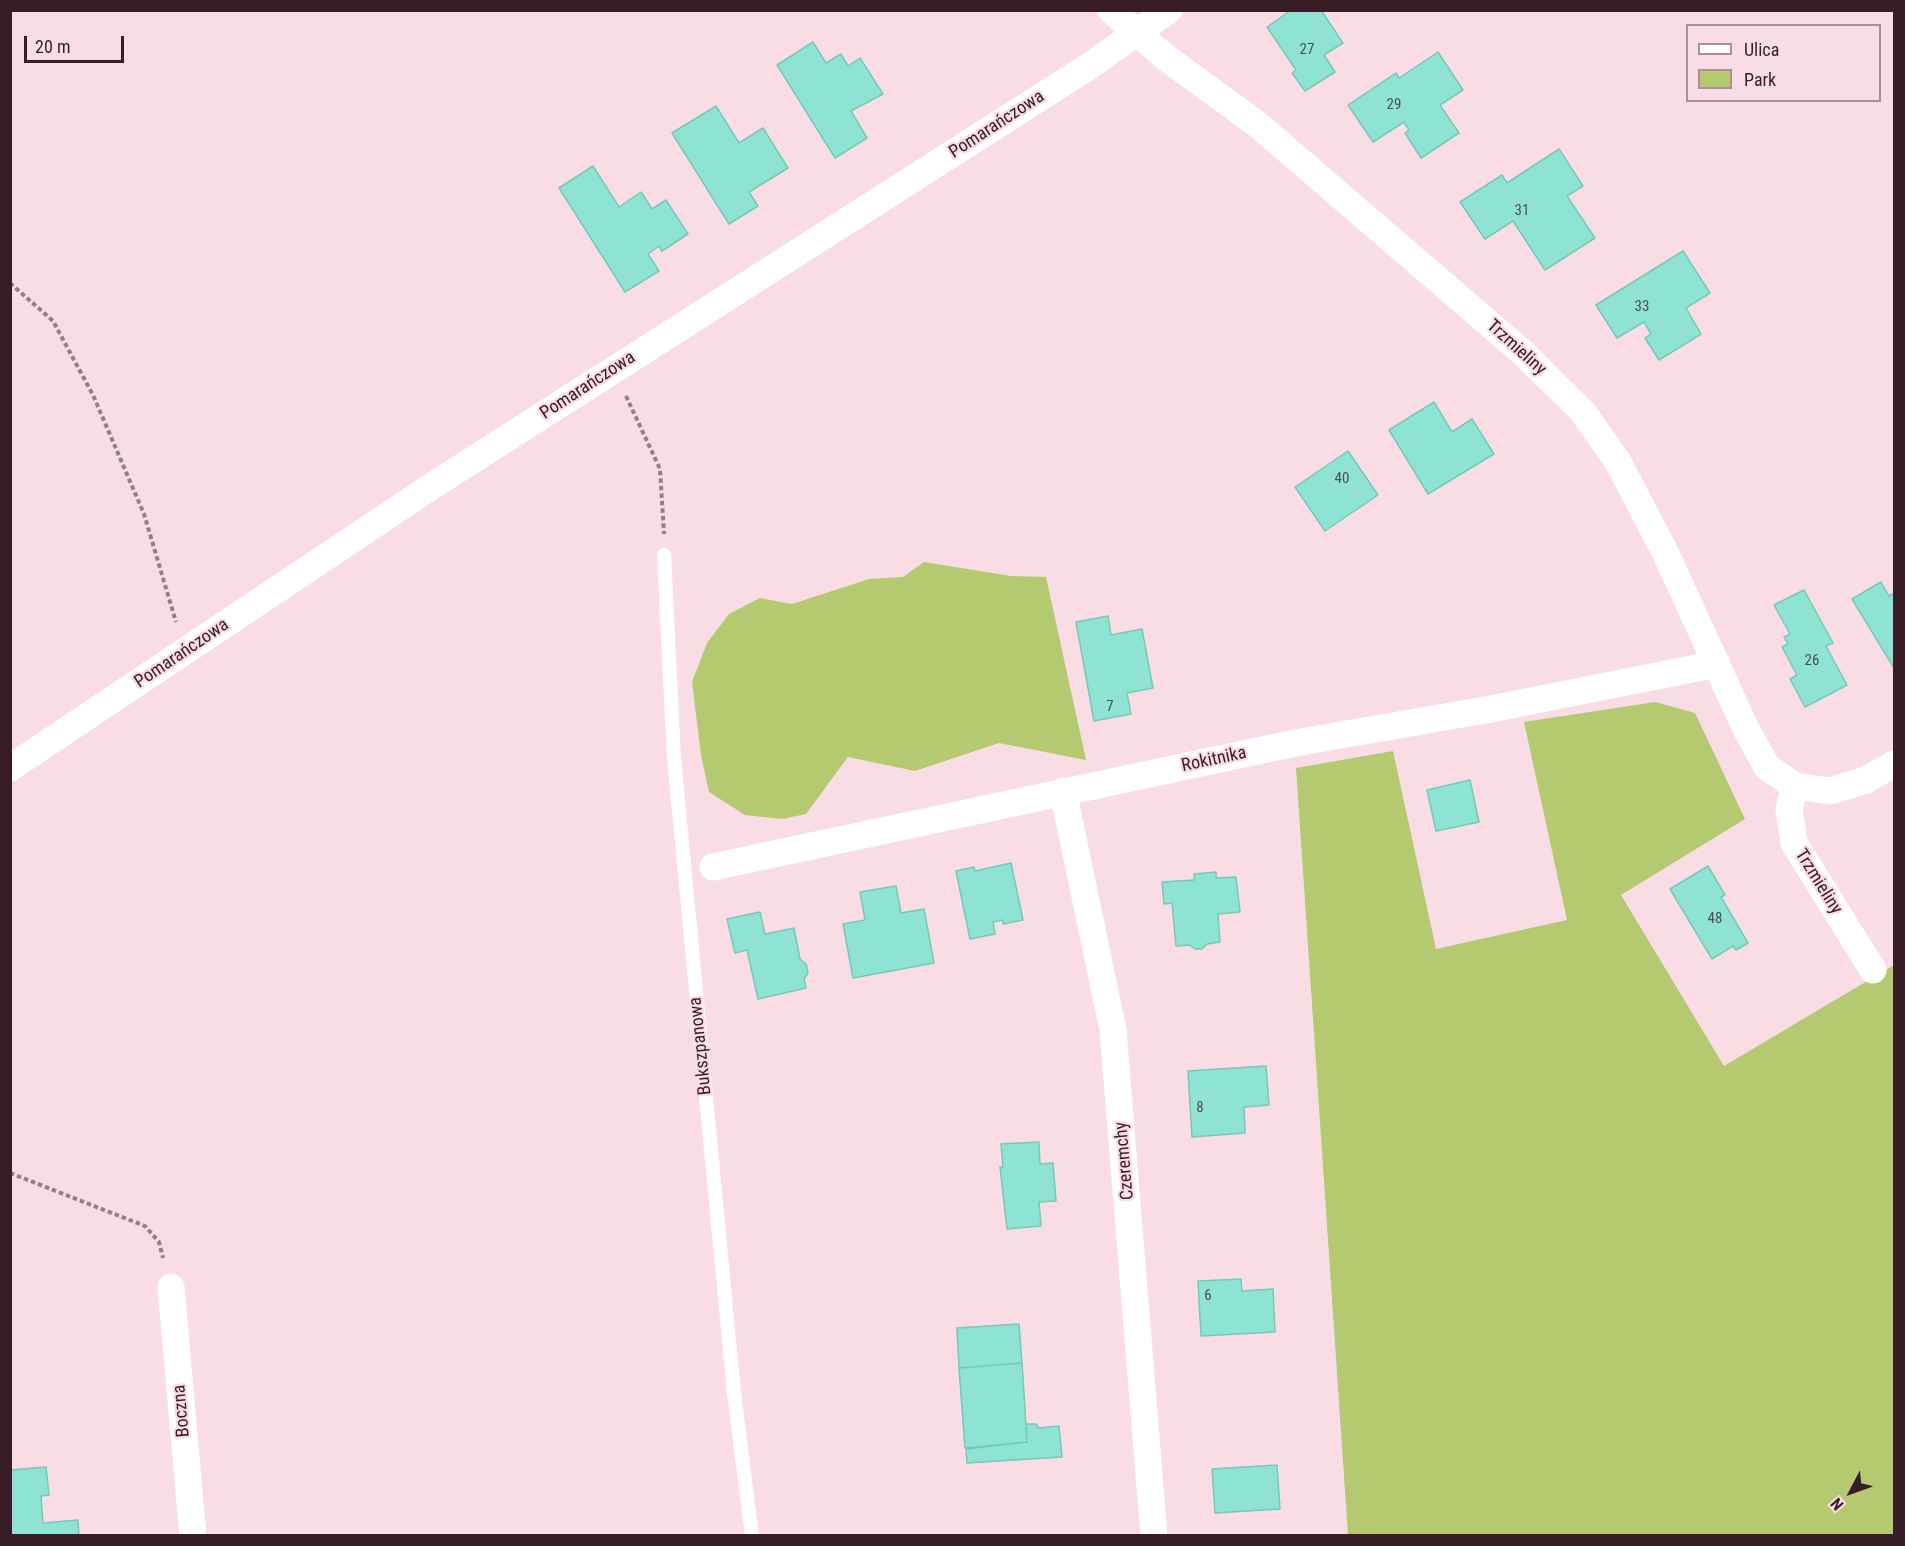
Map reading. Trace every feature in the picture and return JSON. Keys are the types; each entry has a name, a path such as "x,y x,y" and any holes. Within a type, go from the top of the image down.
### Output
{"street":[{"name":"Trzmieliny","path":"1111,10 1165,57 1257,124 1522,352 1583,412 1618,462 1666,554 1767,767 1795,786 1830,791 1866,780 1894,764"},
{"name":"Pomarańczowa","path":"10,768 432,486 1138,33 1169,10"},
{"name":"Rokitnika","path":"713,867 1295,743 1502,707 1717,664"},
{"name":"Trzmieliny","path":"1795,786 1789,809 1794,843 1873,970"},
{"name":"Czeremchy","path":"1063,791 1113,1030 1154,1536"},
{"name":"Boczna","path":"171,1287 194,1536"}],"lane":[{"name":"Bukszpanowa","path":"664,555 675,769 734,1393 752,1536"}],"path":[{"path":"10,283 53,321 93,395 144,514 185,653"},
{"path":"613,370 646,435 660,469 664,555"},
{"path":"10,1173 145,1226 159,1242 171,1287"}],"green space":[{"path":"924,562 1011,576 1046,577 1086,760 999,743 915,771 848,757 806,814 782,819 745,815 709,792 701,755 692,682 707,643 729,614 760,598 792,604 869,579 903,577"},
{"path":"1655,702 1695,713 1745,819 1621,895 1724,1066 1894,965 1894,1535 1348,1535 1296,768 1393,751 1436,949 1567,920 1524,722"}],"building":[{"path":"1291,10 1321,10 1343,43 1324,55 1335,72 1305,91 1292,73 1296,70 1267,27"},
{"path":"813,42 826,63 841,54 848,66 860,58 883,94 851,111 867,138 835,158 777,65"},
{"path":"1438,52 1463,90 1440,105 1459,133 1421,158 1405,133 1409,130 1404,122 1373,142 1348,105 1396,73 1399,78"},
{"path":"716,106 739,143 763,128 788,168 749,192 758,206 729,224 672,133"},
{"path":"1559,149 1583,186 1567,196 1595,238 1545,270 1513,221 1485,239 1460,202 1502,175 1507,183"},
{"path":"593,166 619,207 641,192 652,209 666,200 688,234 662,251 659,246 648,254 659,271 625,292 559,188"},
{"path":"1683,251 1710,293 1686,308 1701,334 1659,360 1645,338 1651,334 1644,322 1617,338 1596,305"},
{"path":"1434,402 1452,432 1472,419 1494,454 1428,494 1389,430"},
{"path":"1348,451 1378,495 1325,531 1295,487"},
{"path":"1881,582 1889,596 1894,593 1894,668 1852,599"},
{"path":"1804,590 1833,643 1826,646 1847,685 1805,707 1790,679 1797,675 1782,647 1788,644 1784,637 1790,634 1774,605"},
{"path":"1108,616 1111,635 1142,629 1153,688 1127,693 1131,714 1094,721 1076,622"},
{"path":"1470,780 1479,822 1436,831 1427,790"},
{"path":"1011,863 1023,920 1003,924 1003,920 993,922 995,934 970,939 956,871 974,867 975,871"},
{"path":"1708,866 1725,895 1721,897 1748,943 1736,950 1733,946 1712,959 1670,889"},
{"path":"1216,872 1216,878 1236,877 1240,912 1218,914 1220,942 1207,944 1202,949 1195,949 1190,945 1176,946 1172,903 1164,904 1162,882 1194,880 1194,874"},
{"path":"896,886 901,913 924,909 934,963 853,978 843,924 865,920 860,892"},
{"path":"760,912 765,934 794,928 800,959 806,964 808,973 804,979 806,988 758,999 747,950 735,953 727,919"},
{"path":"1266,1066 1269,1105 1244,1107 1245,1133 1192,1137 1188,1071"},
{"path":"1039,1142 1040,1164 1053,1163 1056,1201 1039,1202 1041,1226 1007,1229 1000,1167 1003,1167 1001,1144"},
{"path":"1241,1279 1242,1291 1273,1289 1275,1332 1201,1336 1198,1281"},
{"path":"1019,1324 1022,1363 959,1368 957,1328"},
{"path":"1022,1363 1027,1442 965,1448 959,1368"},
{"path":"1026,1424 1036,1424 1039,1428 1059,1426 1062,1457 967,1463 966,1449 1027,1442"},
{"path":"1277,1465 1280,1509 1215,1513 1212,1469"},
{"path":"46,1467 49,1495 41,1496 43,1523 78,1520 79,1536 10,1536 10,1470"}]}
